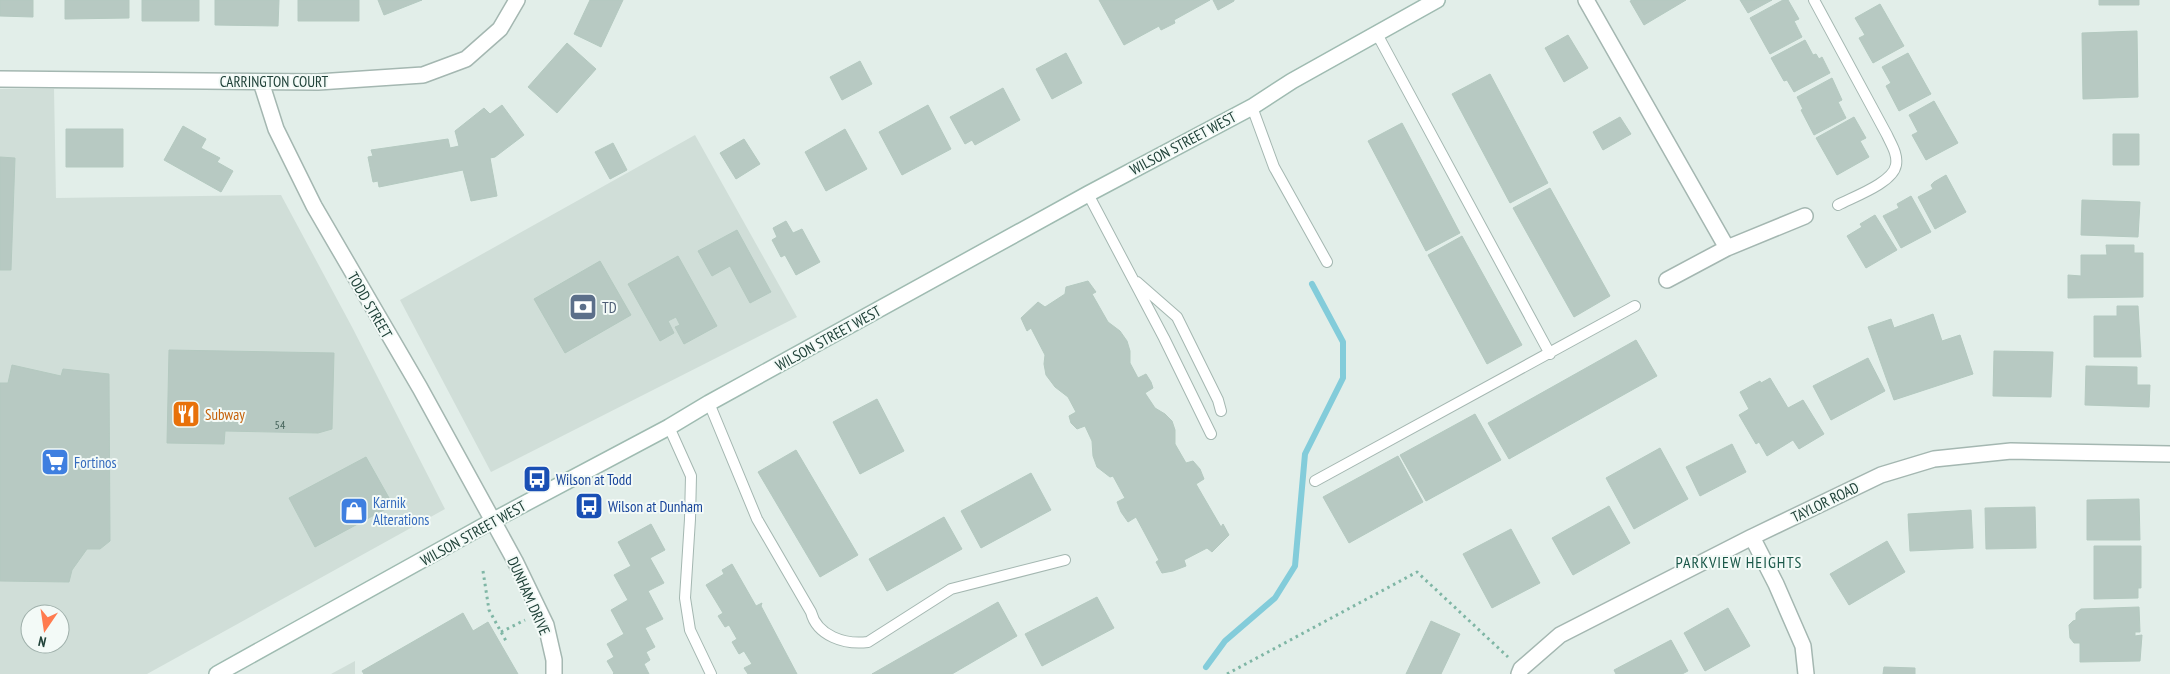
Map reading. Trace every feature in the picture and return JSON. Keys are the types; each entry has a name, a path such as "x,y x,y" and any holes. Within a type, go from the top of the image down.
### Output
{"street":[{"name":"CARRINGTON COURT","path":"0,80 318,82 424,75 466,59 500,29 517,0"},
{"name":"WILSON STREET WEST","path":"218,674 494,520 669,427 709,403 1088,194 1252,107 1292,81 1437,0"},
{"path":"1586,0 1728,248"},
{"name":"TODD STREET","path":"261,82 276,129 314,206 494,520"},
{"path":"1667,280 1728,248 1805,216"},
{"name":"TAYLOR ROAD","path":"1520,672 1560,635 1752,537 1881,475 1934,459 2011,451 2170,454"},
{"name":"DUNHAM DRIVE","path":"494,520 546,625 554,660 554,674"},
{"path":"1752,537 1776,584 1803,646 1806,674"}],"lane":[{"path":"1814,0 1887,134 1895,153 1896,165 1892,174 1884,181 1838,205"},
{"path":"1377,34 1550,354"},
{"path":"1252,107 1274,167 1327,262"},
{"path":"1088,194 1210,434"},
{"path":"1132,278 1177,317 1218,400 1221,411"},
{"path":"1315,481 1635,306"},
{"path":"709,403 757,519 812,612 813,619 829,636 857,644 868,642 951,589 1065,560"},
{"path":"669,427 691,476 684,598 690,630 700,655 711,674"}],"path":[{"path":"483,571 489,610 506,641"},
{"path":"1227,674 1417,572 1520,672"},
{"path":"501,632 540,613"}],"shaded area":[{"path":"0,89 54,89 56,198 281,195 352,327 445,509 147,674 0,674"},
{"path":"695,135 797,317 491,472 400,300"},
{"path":"355,661 355,674 331,674"}],"building":[{"path":"0,0 33,0 33,17 0,16"},
{"path":"65,0 129,0 129,18 65,19"},
{"path":"142,0 199,0 199,21 142,21"},
{"path":"215,0 279,0 278,26 215,25"},
{"path":"298,0 359,0 359,21 298,21"},
{"path":"378,0 422,0 384,15"},
{"path":"590,0 623,0 601,47 574,34"},
{"path":"1099,0 1210,0 1174,20 1175,23 1161,30 1159,26 1124,45"},
{"path":"1213,0 1234,0 1234,1 1218,10"},
{"path":"1686,0 1644,25 1630,1"},
{"path":"1740,0 1772,0 1748,13"},
{"path":"1783,0 1788,0 1799,19 1794,21 1802,37 1770,54 1750,18"},
{"path":"2099,0 2139,0 2139,5 2099,5"},
{"path":"1880,4 1904,46 1873,63 1859,38 1865,35 1855,18"},
{"path":"2137,31 2138,97 2083,99 2082,33"},
{"path":"1568,35 1588,68 1564,82 1545,48"},
{"path":"1805,40 1813,55 1816,54 1819,59 1822,57 1830,73 1794,92 1787,80 1784,81 1771,58"},
{"path":"567,43 596,69 557,113 528,87"},
{"path":"1066,53 1082,83 1052,99 1036,69"},
{"path":"1908,53 1931,94 1899,111 1886,86 1891,83 1882,67"},
{"path":"860,61 872,84 842,100 830,77"},
{"path":"1490,74 1548,183 1510,203 1452,94"},
{"path":"1832,78 1842,100 1838,102 1846,118 1814,135 1801,110 1803,109 1797,97"},
{"path":"1003,88 1020,120 975,145 972,140 965,144 950,117"},
{"path":"1934,101 1958,143 1926,160 1912,135 1918,132 1909,115"},
{"path":"502,105 524,135 495,157 490,158 497,196 471,201 463,170 379,187 378,181 373,182 368,157 373,156 371,150 448,139 450,148 459,146 455,131 484,108 490,114"},
{"path":"928,105 951,149 902,175 879,132"},
{"path":"1620,117 1631,134 1603,150 1593,132"},
{"path":"1854,117 1866,138 1860,141 1869,157 1837,175 1816,138"},
{"path":"1402,123 1460,233 1426,251 1368,141"},
{"path":"183,126 206,139 201,148 220,158 217,162 233,171 221,192 164,160"},
{"path":"66,129 123,129 123,167 66,167"},
{"path":"845,129 867,169 826,191 805,152"},
{"path":"2113,134 2139,134 2139,165 2113,165"},
{"path":"744,139 760,164 736,179 720,153"},
{"path":"613,143 627,170 610,179 595,152"},
{"path":"0,157 15,158 11,270 0,270"},
{"path":"1946,175 1966,212 1935,229 1918,197 1933,189 1931,185"},
{"path":"1550,188 1610,296 1574,317 1513,208"},
{"path":"1911,196 1931,232 1901,248 1883,216 1899,208 1897,204"},
{"path":"2082,200 2140,202 2138,237 2081,235"},
{"path":"1875,215 1897,250 1866,268 1847,236 1862,227 1860,224"},
{"path":"786,221 793,233 802,229 820,262 796,275 785,255 781,257 772,240 777,237 773,228"},
{"path":"737,230 771,292 750,303 730,266 712,276 698,251"},
{"path":"1462,236 1522,345 1487,364 1428,255"},
{"path":"2106,245 2134,245 2134,253 2143,253 2143,297 2068,298 2068,275 2081,276 2081,255 2107,255"},
{"path":"678,256 717,326 684,344 675,327 680,325 676,317 668,321 674,333 660,341 628,284"},
{"name":"TD","path":"600,261 631,315 565,353 534,299"},
{"path":"1088,281 1096,292 1092,294 1108,322 1120,331 1127,341 1130,351 1130,363 1138,378 1146,374 1151,382 1153,388 1145,393 1155,408 1172,421 1175,430 1175,444 1186,463 1193,461 1200,469 1204,479 1196,484 1221,527 1223,524 1229,535 1212,552 1207,548 1184,560 1186,566 1173,571 1162,573 1156,562 1159,560 1136,517 1128,522 1121,512 1117,502 1125,498 1113,476 1110,477 1097,467 1093,456 1092,441 1085,426 1077,429 1071,423 1069,416 1076,412 1068,397 1055,387 1046,375 1045,355 1031,328 1027,331 1021,318 1038,302 1045,307 1065,294 1066,287"},
{"path":"2117,306 2138,306 2141,357 2094,357 2094,316 2117,316"},
{"path":"1933,314 1942,341 1960,335 1973,374 1894,400 1868,327 1891,319 1894,328"},
{"path":"1636,340 1657,376 1509,459 1488,423"},
{"path":"169,350 334,353 332,429 318,433 225,431 224,444 167,443"},
{"path":"1994,351 2053,352 2051,397 1993,396"},
{"path":"1868,358 1885,391 1831,420 1813,386"},
{"name":"Fortinos","path":"12,365 61,376 63,369 109,374 110,541 100,549 87,549 72,570 69,582 0,581 0,383 8,383"},
{"path":"2086,366 2137,367 2137,385 2150,385 2149,407 2085,405"},
{"path":"1770,378 1788,408 1803,400 1824,434 1799,449 1793,440 1767,456 1759,442 1756,444 1739,415 1749,409 1740,392 1760,381 1761,383"},
{"path":"877,399 904,451 860,474 833,422"},
{"path":"1475,414 1501,460 1426,501 1400,455"},
{"path":"1732,444 1746,472 1700,496 1686,467"},
{"path":"1660,448 1688,499 1634,529 1606,478"},
{"path":"796,450 858,555 820,577 758,472"},
{"path":"1398,456 1423,502 1349,543 1323,497"},
{"path":"366,457 393,505 315,547 289,498"},
{"path":"1031,473 1051,510 981,548 961,511"},
{"path":"2139,499 2140,540 2087,540 2087,500"},
{"path":"1609,506 1630,543 1573,575 1552,538"},
{"path":"2035,507 2036,548 1986,549 1985,508"},
{"path":"1971,510 1973,548 1910,551 1908,514"},
{"path":"944,517 962,549 887,591 869,559"},
{"path":"651,524 665,550 650,558 664,583 648,591 663,619 645,628 655,647 646,652 650,660 644,664 649,674 613,674 607,661 614,657 607,644 624,634 611,610 628,600 614,575 631,566 618,542"},
{"path":"1511,529 1540,583 1492,608 1463,554"},
{"path":"1887,541 1905,572 1849,605 1830,574"},
{"path":"2094,546 2141,546 2141,588 2138,588 2138,598 2094,599"},
{"path":"732,564 756,606 762,603 761,606 797,674 748,674 744,668 752,664 744,651 739,654 732,642 737,639 729,625 725,627 718,616 723,613 706,585 724,574 722,570"},
{"path":"1097,597 1114,628 1042,666 1025,634"},
{"path":"998,602 1017,636 952,674 872,674"},
{"path":"2139,607 2140,632 2135,632 2135,636 2142,635 2140,661 2080,662 2080,643 2074,643 2070,638 2069,625 2076,620 2076,613 2081,609"},
{"path":"1728,608 1750,646 1705,671 1684,633"},
{"path":"463,613 473,631 488,622 518,674 364,674 362,671"},
{"path":"1431,621 1460,634 1441,674 1406,674"},
{"path":"1671,640 1688,671 1682,674 1616,674 1614,670"},
{"path":"1884,667 1915,668 1915,674 1883,674"}],"waterway":[{"path":"1206,667 1225,641 1275,598 1295,566 1305,454 1343,378 1343,342 1312,284"}],"place":[{"name":"TD","path":"583,307"},
{"name":"Subway","path":"186,414"},
{"name":"Fortinos","path":"55,462"},
{"name":"Wilson at Todd","path":"537,479"},
{"name":"Wilson at Dunham","path":"589,506"},
{"name":"Karnik Alterations","path":"354,511"}],"district":[{"name":"PARKVIEW HEIGHTS","path":"1739,562"}]}
